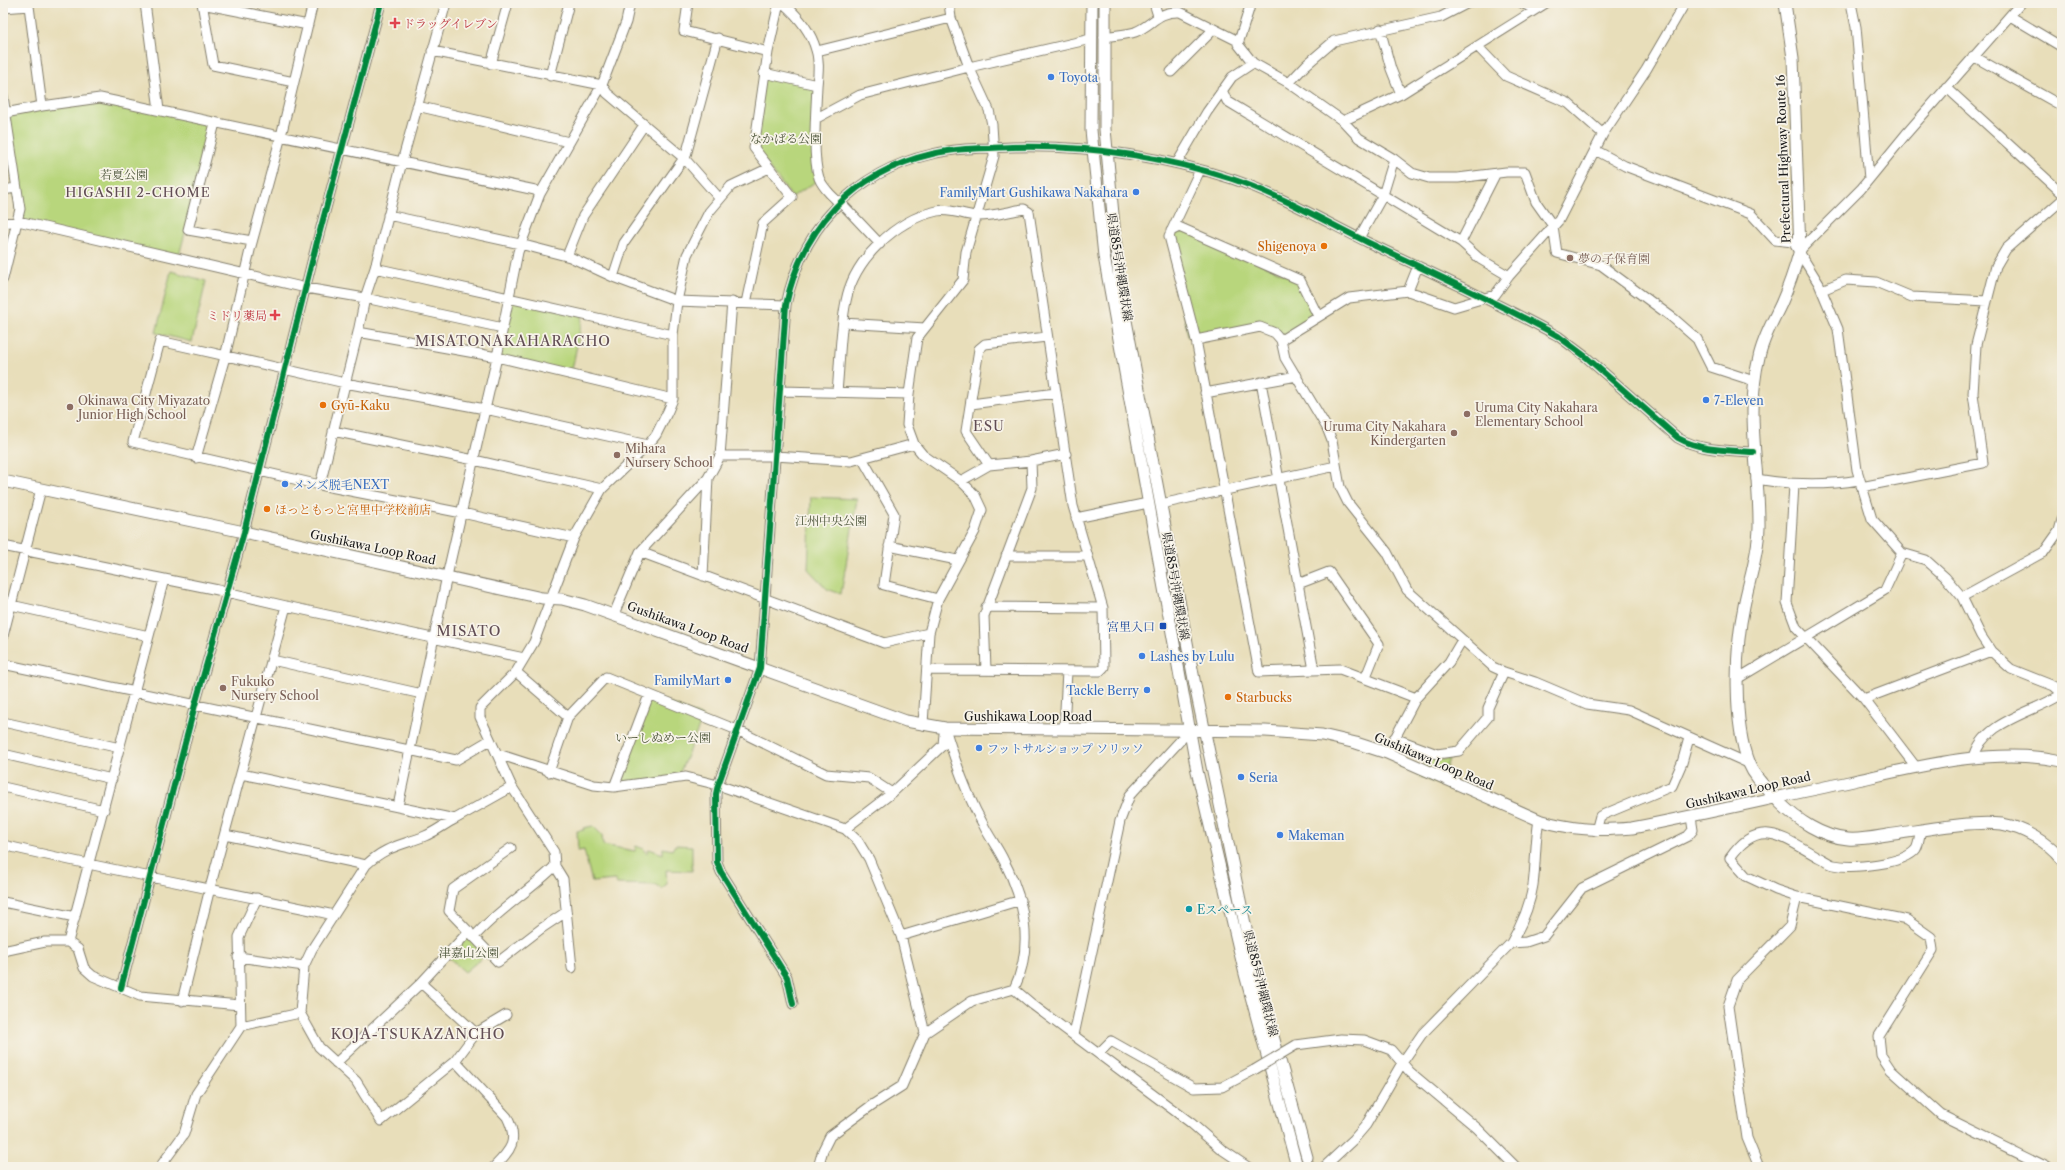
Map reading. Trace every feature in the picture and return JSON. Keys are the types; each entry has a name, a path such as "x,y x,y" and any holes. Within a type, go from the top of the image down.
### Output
{"main road":[{"name":"県道85号沖縄環状線","path":"1092,3 1092,150 1104,256 1197,771 1245,974 1296,1163"},
{"name":"県道85号沖縄環状線","path":"1105,3 1105,129 1120,289 1205,731 1256,972 1307,1157"},
{"name":"Prefectural Highway Route 16","path":"1785,3 1793,58 1800,250 1794,273 1763,343 1754,381 1754,452 1759,528 1757,555 1741,624 1737,679 1741,729 1744,746 1750,764 1757,776 1775,798 1810,827 1846,839 1978,824 2002,824 2023,831 2043,842 2062,859"},
{"name":"Gushikawa Loop Road","path":"3,481 447,576 542,598 562,599 614,614 906,721 944,728 1265,731 1322,735 1356,742 1387,753 1539,820 1561,827 1596,831 1632,828 1691,817 1916,767 1974,758 2002,756 2062,762"}],"street":[{"path":"145,3 159,110"},
{"path":"196,458 225,357 252,242 281,136 312,3"},
{"path":"121,988 195,705 244,532 258,471 381,3"},
{"path":"320,485 365,298 375,268 417,106 446,3"},
{"path":"491,64 508,3"},
{"path":"550,76 569,3"},
{"path":"398,806 447,576 510,299 520,244 540,194 602,85 626,22 630,3"},
{"path":"688,3 684,30 768,52"},
{"path":"746,303 763,223 792,197 754,148 764,73 779,3"},
{"path":"783,3 801,22 811,36 817,51 819,68 815,145 820,179 838,203 845,208 880,244"},
{"path":"923,724 929,633 938,599 957,560 975,531 982,510 974,495 961,481 923,455 914,444 907,425 909,394 917,338 963,280 966,252 994,156 989,110 951,18 950,3"},
{"path":"1154,3 1158,16"},
{"path":"1251,3 1238,44 1253,63 1289,83 1343,121 1359,138 1394,159 1412,172 1429,178 1458,178 1496,173 1525,172 1536,202 1553,226 1557,253 1601,265 1673,318 1697,339 1711,367 1754,381"},
{"path":"1289,83 1306,65 1334,41 1380,29 1441,17 1468,3"},
{"path":"1522,3 1534,10"},
{"path":"1343,121 1401,94 1546,3"},
{"path":"1281,340 1349,298 1408,291 1454,307 1495,295 1509,276 1559,220 1603,134 1646,70 1685,3"},
{"path":"1851,3 1856,27 1869,179"},
{"path":"1800,250 1861,189 1946,87 2022,3"},
{"path":"294,82 213,65 202,4 308,25"},
{"path":"3,8 29,6 42,106"},
{"path":"1104,37 1136,32 1158,16 1170,12 1180,12 1238,41"},
{"path":"2010,16 2062,47"},
{"path":"817,51 951,18"},
{"path":"1171,72 1214,29"},
{"path":"1380,29 1391,69 1401,94"},
{"path":"613,277 624,244 684,159 718,38"},
{"path":"817,118 860,95 970,67 1091,39"},
{"path":"1478,47 1506,76 1568,102 1603,134"},
{"path":"432,51 550,76 602,85 607,93 684,159 720,199"},
{"path":"1973,56 2062,106"},
{"path":"1177,163 1222,90 1232,77 1253,63"},
{"path":"764,73 817,85"},
{"path":"1946,87 2062,193"},
{"path":"1222,90 1227,101 1461,242 1480,259 1509,276"},
{"path":"3,96 8,161 16,188 20,209 3,279"},
{"path":"5,113 100,98 535,190 540,194"},
{"path":"417,106 569,142"},
{"path":"215,123 188,230 252,242"},
{"path":"567,256 583,216 644,126"},
{"path":"793,1004 787,977 721,872 717,862 716,794 737,730 760,668 786,305 794,274 806,246 822,222 838,203 867,180 898,164 934,153 994,148 1042,147 1092,150 1177,163 1200,170 1260,189 1294,204 1359,238 1538,325 1572,345 1678,438 1688,443 1706,448 1754,452"},
{"path":"1595,150 1626,166 1751,214 1775,240 1794,242 1800,250 1822,290 1838,329 1860,484 1872,519 1902,553 1926,560 1945,577 1962,597 1981,636 1991,651 2012,669 2054,686 2062,693 1998,727 1981,740 1976,748 1974,758"},
{"path":"1359,238 1383,195 1394,159"},
{"path":"572,968 563,879 556,866 554,852 512,787 480,717 480,708 516,672 534,642 574,538 602,489 648,445 656,435 672,399 673,335 677,301 687,255 709,212 731,186 769,168"},
{"path":"1200,170 1169,236 1196,340 1259,672 1340,669 1416,698"},
{"path":"1461,242 1496,173"},
{"path":"3,190 16,188"},
{"path":"1756,479 1794,485 1860,484 1983,463 1973,394 1976,345 1996,266 2006,249 2062,200"},
{"path":"837,392 846,300 858,272 880,244 893,231 911,221 934,212 949,210 977,216 1024,209 1029,212 1076,518 1103,608 1104,667 1100,671 927,670"},
{"path":"388,215 520,244 567,256 613,277 677,301 786,305"},
{"path":"3,224 18,221 306,288 365,298 503,328"},
{"path":"1171,231 1179,227 1300,280 1318,316"},
{"path":"1408,291 1418,266"},
{"path":"375,268 673,335"},
{"path":"1822,290 1846,280 1876,282 1912,296 1987,301"},
{"path":"614,614 640,552 708,478 720,456 732,302"},
{"path":"843,323 924,328"},
{"path":"1196,340 1260,326 1276,334 1281,340 1285,358 1327,428 1332,441 1340,487 1348,503 1387,552 1407,590 1493,667 1535,682 1587,704 1629,710 1750,764"},
{"path":"358,332 497,357 672,399"},
{"path":"989,465 966,431 979,348 985,344 1047,337"},
{"path":"574,538 462,513 320,485 196,458 132,442 160,341 225,357 345,383 485,409 648,445"},
{"path":"1205,393 1297,376"},
{"path":"1261,382 1314,670"},
{"path":"780,390 909,394"},
{"path":"970,404 1056,393"},
{"path":"333,431 474,460 602,489"},
{"path":"720,456 775,456 850,461 914,444"},
{"path":"961,481 989,465 1031,461 1066,454"},
{"path":"862,458 894,514 884,584 938,599"},
{"path":"986,670 984,616 986,607 1032,488 1031,461"},
{"path":"1161,504 1336,466"},
{"path":"703,576 708,478"},
{"path":"1794,485 1787,603 1796,627 1864,699 1916,767"},
{"path":"3,636 41,489"},
{"path":"1076,518 1148,503"},
{"path":"1962,597 2044,552 2060,532 2062,520"},
{"path":"3,546 226,592 524,658"},
{"path":"889,546 957,560"},
{"path":"640,552 884,643 929,633"},
{"path":"1737,679 1885,590 1902,553"},
{"path":"1006,556 1087,556"},
{"path":"1298,584 1329,572 1379,644 1365,679"},
{"path":"68,942 164,579"},
{"path":"11,605 149,636"},
{"path":"182,1001 210,888 286,606"},
{"path":"986,607 1103,608"},
{"path":"1387,753 1416,698 1449,662 1462,640"},
{"path":"1864,699 1991,651"},
{"path":"272,660 422,694"},
{"path":"3,664 456,760 490,740"},
{"path":"1064,729 1067,671"},
{"path":"516,672 568,716"},
{"path":"1394,738 1438,754 1459,751 1488,717 1488,708 1504,672"},
{"path":"549,772 568,716 606,677 737,730 826,774 869,778 892,793"},
{"path":"614,786 649,695"},
{"path":"3,722 120,748"},
{"path":"845,829 892,793 943,745 944,728"},
{"path":"818,1167 823,1150 830,1136 872,1105 902,1086 925,1033 972,1001 1014,989 1020,976 1024,960 1026,930 1021,900 1005,861 982,824 958,768 944,728"},
{"path":"1074,1035 1120,821 1130,795 1190,730"},
{"path":"1596,831 1600,816 1672,786 1682,763 1689,738"},
{"path":"3,754 112,778"},
{"path":"498,754 594,786 614,786 678,776 718,785 845,829 858,841 869,859 901,936 925,1033"},
{"path":"241,774 455,819"},
{"path":"3,787 104,810"},
{"path":"506,1015 476,1033 455,1061 381,1121 356,1081 319,1048 300,1013 304,966 312,949 366,865 376,855 389,848 426,836 512,787"},
{"path":"1511,943 1526,942 1544,936 1582,888 1688,836 1693,830 1691,817"},
{"path":"1324,1167 1335,1163 1366,1125 1402,1063 1422,1034 1511,943 1518,932 1532,887 1536,837 1539,820"},
{"path":"1921,831 1916,848 1906,858 1867,866 1834,865 1778,835 1761,833 1739,844 1730,858 1746,876 1776,890 1798,897 1907,920 1931,937 1933,950 1879,1036 1881,1055 1891,1070 1942,1115 2047,1167"},
{"path":"225,835 366,865"},
{"path":"3,845 88,866 210,888 334,915"},
{"path":"511,848 453,889 449,911 498,962 542,928 566,912"},
{"path":"336,1063 472,934 541,880 556,866"},
{"path":"1759,1167 1747,1138 1728,1006 1737,980 1790,926 1798,897"},
{"path":"160,1167 184,1134 196,1094 241,1026 238,957 239,937 257,898"},
{"path":"901,936 1021,900"},
{"path":"3,902 75,917"},
{"path":"3,951 45,942 68,942 78,949 84,968 93,976 140,996 182,1001 240,1005"},
{"path":"238,957 304,966"},
{"path":"421,983 476,1033"},
{"path":"1014,989 1033,1005 1191,1123 1221,1149 1248,1167"},
{"path":"241,1026 300,1013"},
{"path":"1099,1054 1111,1041 1194,1088 1222,1087 1296,1045 1341,1039 1364,1040 1391,1050 1410,1072 1477,1128 1516,1167"},
{"path":"455,1061 507,1117 513,1127 513,1142 509,1152 494,1167"}],"green space":[{"name":"なかばる公園","path":"764,73 817,85 820,179 792,197 754,148"},
{"name":"若夏公園","path":"100,98 215,123 178,259 18,221 5,113"},
{"path":"1179,226 1302,282 1317,317 1282,340 1259,328 1188,337 1170,231"},
{"path":"171,271 206,281 192,342 156,333"},
{"path":"510,299 583,315 571,375 497,357"},
{"name":"江州中央公園","path":"811,497 857,499 841,594 827,589 808,569"},
{"name":"いーしぬめー公園","path":"649,695 703,717 678,777 614,787"},
{"path":"1427,757 1436,760 1449,759 1440,785 1418,776"},
{"path":"593,826 602,835 603,845 635,851 636,846 644,849 647,853 649,849 663,854 663,848 672,850 675,845 692,846 692,871 666,870 667,884 662,889 656,885 617,884 615,880 592,882 584,850 578,851 577,831"},
{"name":"津嘉山公園","path":"470,931 489,952 465,972 447,956"}],"tunnel":[{"path":"1307,1157 1310,1167"}],"cycle path":[{"path":"121,988 195,705 244,532 317,242 381,3"},
{"path":"793,1004 787,977 721,872 717,862 716,794 760,668 786,305 794,277 805,251 819,228 836,207 856,189 879,174 904,162 942,152 961,149 1040,147 1096,150 1151,158 1232,179 1285,200 1369,243 1535,323 1558,336 1586,357 1678,438 1705,448 1753,452"}],"place":[{"name":"ドラッグイレブン","path":"395,23"},
{"name":"Toyota","path":"1051,77"},
{"name":"FamilyMart Gushikawa Nakahara","path":"1136,192"},
{"name":"Shigenoya","path":"1324,246"},
{"name":"夢の子保育園","path":"1570,258"},
{"name":"ミドリ薬局","path":"275,315"},
{"name":"7-Eleven","path":"1706,400"},
{"name":"Gyū-Kaku","path":"323,405"},
{"name":"Okinawa City Miyazato Junior High School","path":"70,407"},
{"name":"Uruma City Nakahara Elementary School","path":"1467,414"},
{"name":"Uruma City Nakahara Kindergarten","path":"1454,433"},
{"name":"Mihara Nursery School","path":"617,455"},
{"name":"メンズ脱毛NEXT","path":"285,484"},
{"name":"ほっともっと宮里中学校前店","path":"267,509"},
{"name":"宮里入口","path":"1163,626"},
{"name":"Lashes by Lulu","path":"1142,656"},
{"name":"FamilyMart","path":"728,680"},
{"name":"Fukuko Nursery School","path":"223,688"},
{"name":"Tackle Berry","path":"1147,690"},
{"name":"Starbucks","path":"1228,697"},
{"name":"フットサルショップ ソリッソ","path":"979,748"},
{"name":"Seria","path":"1241,777"},
{"name":"Makeman","path":"1280,835"},
{"name":"Eスペース","path":"1189,909"}],"district":[{"name":"HIGASHI 2-CHOME","path":"138,192"},
{"name":"MISATONAKAHARACHO","path":"513,341"},
{"name":"ESU","path":"989,426"},
{"name":"MISATO","path":"469,631"},
{"name":"KOJA-TSUKAZANCHO","path":"418,1034"}]}
